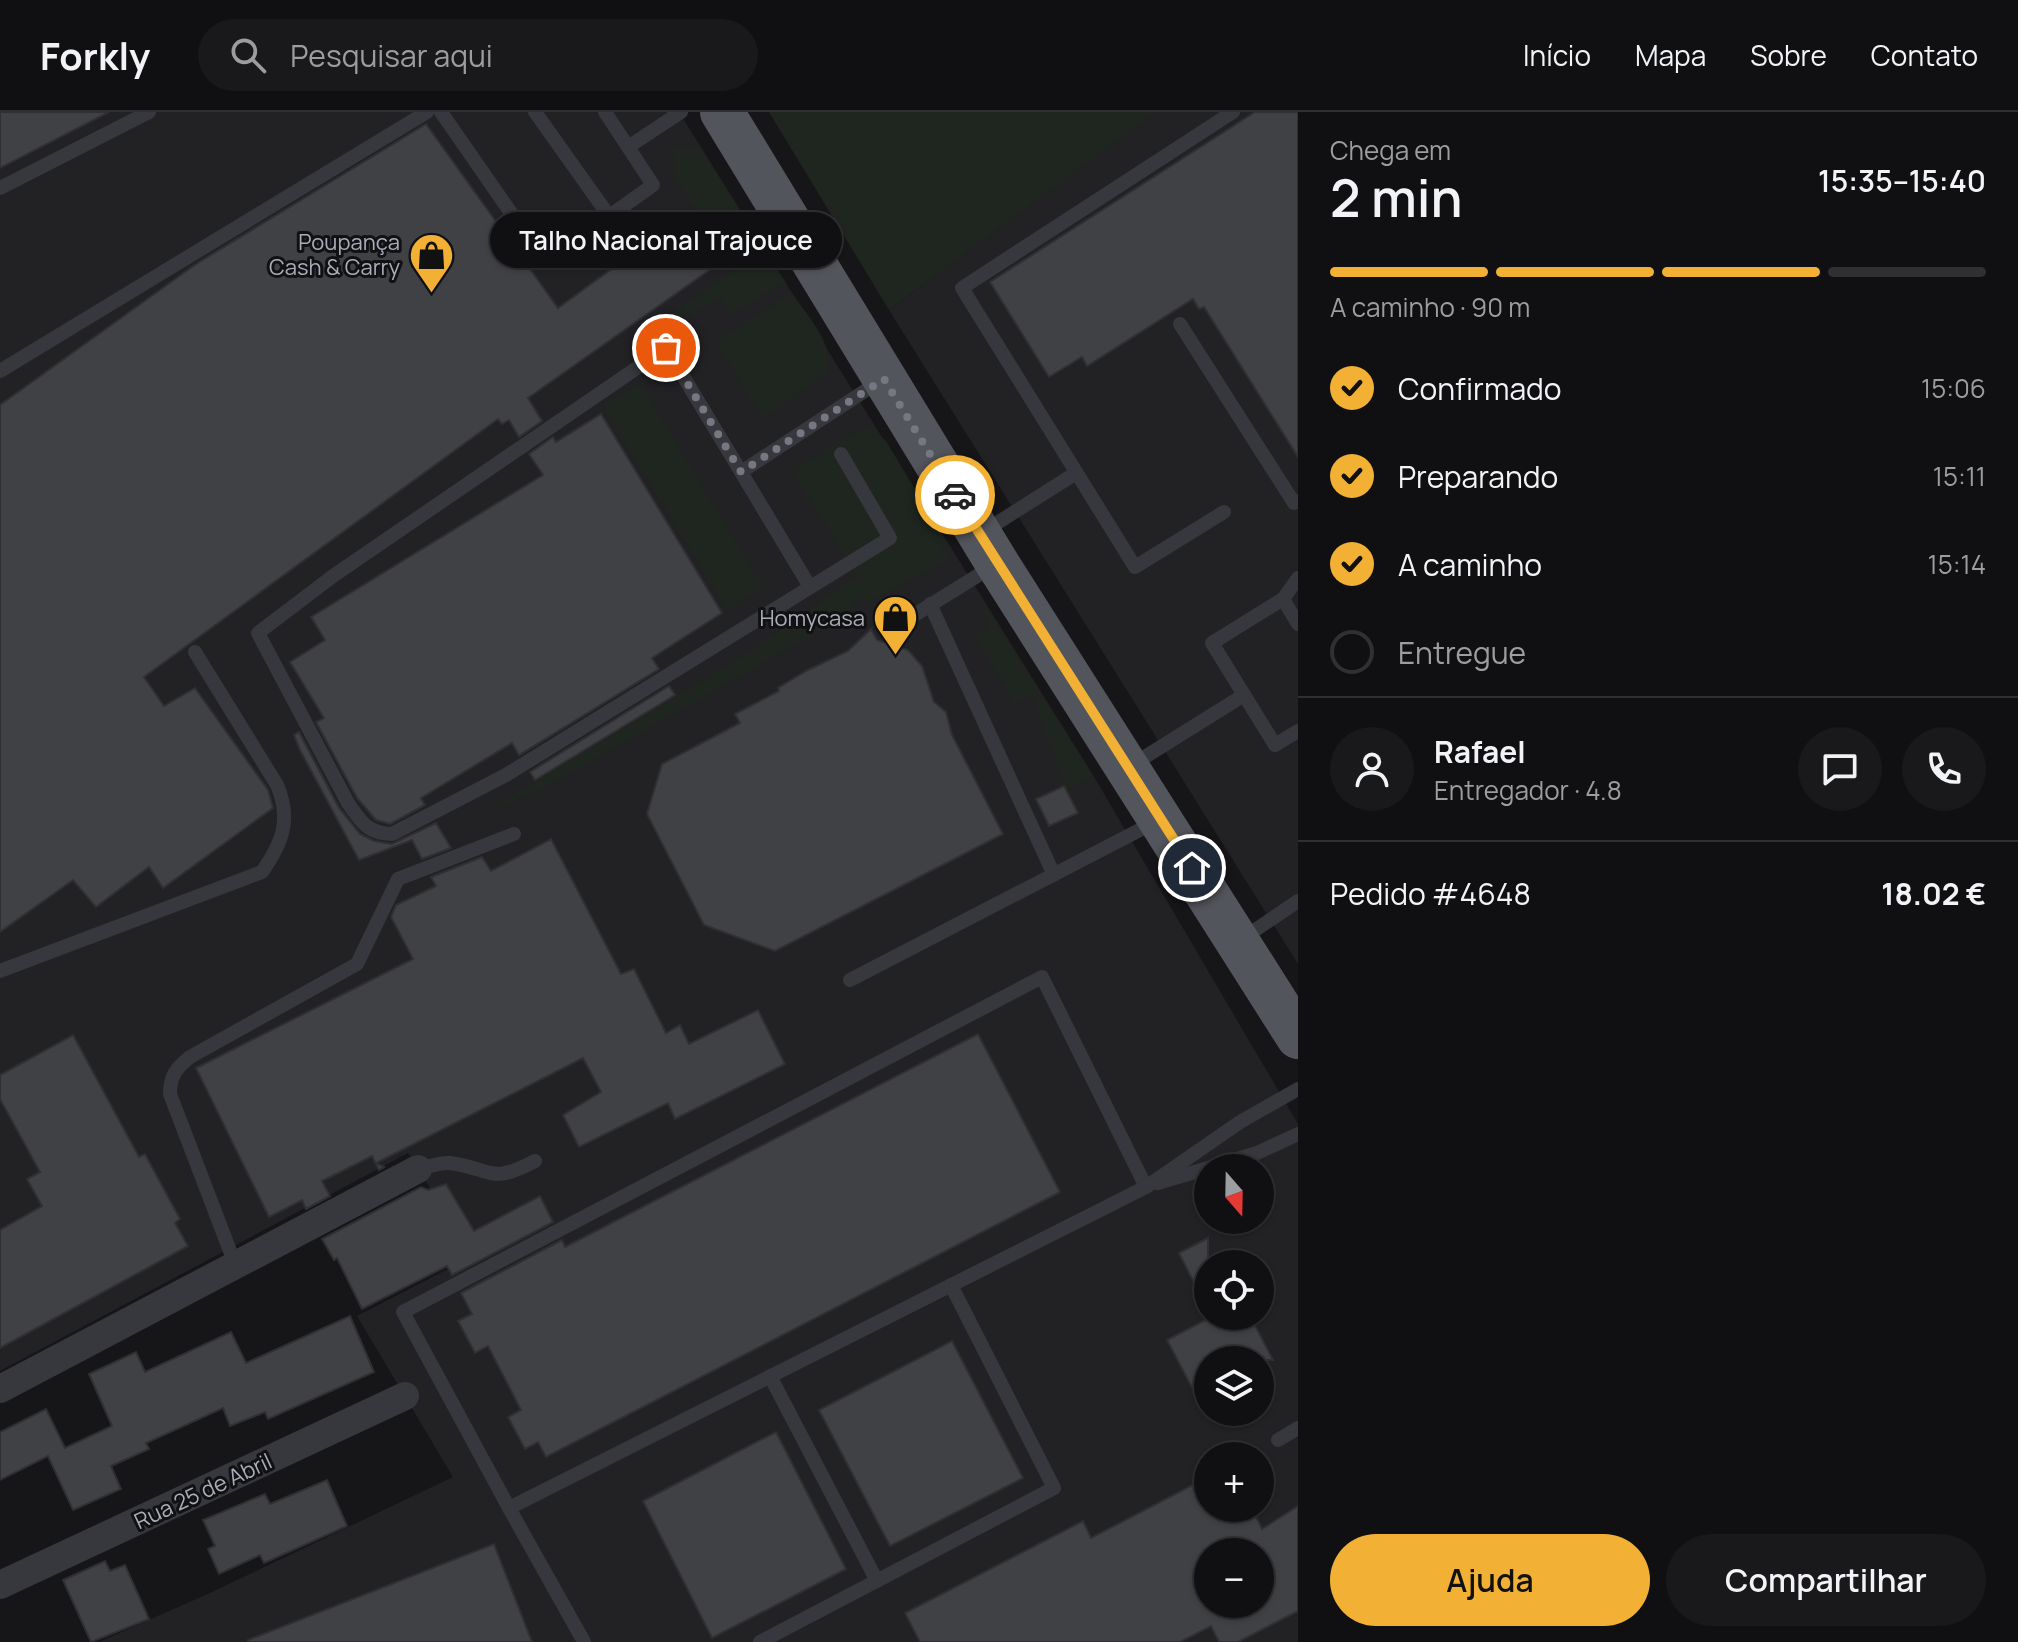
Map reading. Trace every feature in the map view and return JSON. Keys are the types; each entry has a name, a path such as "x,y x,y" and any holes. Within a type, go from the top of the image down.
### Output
{"main road":[{"path":"722,112 988,549 1298,1037"}],"street":[{"path":"0,1389 418,1169"},
{"name":"Rua 25 de Abril","path":"0,1585 405,1396"}],"lane":[{"path":"0,188 149,112"},
{"path":"0,371 427,112"},
{"path":"441,112 545,262 653,185 605,112"},
{"path":"535,112 609,216"},
{"path":"628,147 681,112"},
{"path":"1224,512 1135,567 962,288 1233,112"},
{"path":"1180,324 1294,503 1298,501"},
{"path":"810,587 666,348 333,576 258,633 348,803 363,824 376,834 392,834 506,775 890,538 841,454"},
{"path":"741,472 884,379"},
{"path":"908,619 930,604 1076,473"},
{"path":"1298,578 1283,599 1212,643 1275,745 1298,731"},
{"path":"1283,599 1298,624"},
{"path":"930,604 1054,875"},
{"path":"0,971 262,872 279,847 285,827 285,804 277,785 195,652"},
{"path":"1128,767 1244,695"},
{"path":"850,980 1161,819"},
{"path":"235,1264 170,1094 170,1079 190,1057 357,964 398,879 514,834"},
{"path":"1238,941 1298,901"},
{"path":"584,1642 403,1312 1042,977 1146,1187"},
{"path":"509,1508 1146,1187 1240,1122 1298,1089"},
{"path":"1254,1154 1298,1134"},
{"path":"418,1169 448,1163 495,1176 510,1175 535,1161"},
{"path":"1146,1187 1194,1172"},
{"path":"760,1642 1054,1488 951,1285"},
{"path":"770,1376 877,1581"},
{"path":"1278,1440 1298,1428"}],"shaded area":[{"path":"0,112 679,112 1093,775 1298,1124 1298,1642 99,1642 212,1592 453,1477 357,1316 473,1256 408,1153 0,1371"},
{"path":"769,112 1156,112 889,310"},
{"path":"1153,112 1298,112 1298,964 889,310"},
{"path":"700,148 786,283 729,314 720,298 673,323 669,315 737,267 674,178 674,149"},
{"path":"792,293 825,344 828,365 825,375 763,419 715,342"},
{"path":"640,383 764,588 727,610 602,405"},
{"path":"869,427 886,441 948,544 942,547 948,559 868,603 865,598 851,605 854,611 536,793 486,811 746,654 857,576 792,471 860,429"},
{"path":"987,609 1093,775 1066,791 1032,694 1014,703 974,636 989,627 983,612"}],"building":[{"path":"0,112 109,112 0,168"},
{"path":"1255,112 1298,112 1298,457 1204,307 1199,309 1193,299 1087,366 1082,357 1049,377 990,282"},
{"path":"426,124 558,308 684,216 718,264 528,398 542,421 519,437 509,420 502,424 498,419 144,677 164,706 195,688 268,790 273,808 163,888 149,867 96,907 73,880 0,932 0,405 196,264"},
{"path":"601,414 722,613 652,658 659,669 519,755 512,743 421,798 425,805 390,824 376,820 357,798 316,722 324,718 290,662 325,640 311,617 543,475 529,454 553,437 556,442"},
{"path":"871,629 877,640 908,650 922,666 934,702 946,712 952,735 1003,834 775,951 704,925 647,814 662,764 740,723 735,714 779,691 778,688 806,671 848,651"},
{"path":"669,686 675,695 535,780 530,772"},
{"path":"299,732 339,808 360,834 374,841 392,844 436,823 451,848 422,859 412,840 359,860 300,750 294,735"},
{"path":"1064,786 1078,813 1049,826 1036,799"},
{"path":"551,839 621,974 634,969 666,1033 680,1025 689,1044 758,1010 785,1064 675,1119 668,1103 579,1147 563,1115 601,1092 583,1058 376,1163 384,1167 379,1170 372,1156 322,1181 330,1196 306,1209 302,1200 269,1217 196,1068 413,959 391,917 396,905 436,886 431,877 482,857 491,871"},
{"path":"978,1034 1060,1192 546,1457 538,1442 525,1449 508,1417 521,1410 488,1346 475,1353 458,1321 472,1314 461,1293 562,1240 565,1247"},
{"path":"73,1035 139,1157 145,1154 180,1219 175,1223 188,1246 0,1348 0,1230 42,1206 27,1179 40,1172 0,1099 0,1075"},
{"path":"446,1184 474,1231 540,1196 553,1222 452,1275 447,1266 362,1309 337,1258 334,1260 322,1239 421,1187 428,1190"},
{"path":"1208,1238 1208,1250 1194,1250 1194,1282 1179,1253"},
{"path":"350,1316 374,1372 268,1419 265,1412 230,1426 223,1408 146,1443 149,1449 111,1466 121,1489 73,1510 48,1456 0,1480 0,1432 46,1409 65,1448 112,1426 89,1374 136,1352 145,1372 231,1332 246,1363"},
{"path":"1194,1326 1194,1330 1257,1330 1266,1346 1194,1346 1194,1391 1167,1340"},
{"path":"952,1341 1023,1478 890,1546 819,1410"},
{"path":"776,1432 846,1569 712,1638 643,1501"},
{"path":"327,1480 347,1526 264,1563 260,1555 219,1574 208,1549 215,1546 203,1520 265,1494 270,1504"},
{"path":"1194,1484 1194,1522 1259,1522 1262,1529 1298,1506 1298,1611 1238,1642 1219,1642 1211,1626 1180,1642 920,1642 905,1613 1083,1521 1091,1538"},
{"path":"494,1544 532,1642 248,1642 248,1640"},
{"path":"105,1561 110,1571 125,1565 149,1619 91,1642 63,1580"}],"way so far":[{"path":"666,348 741,472 884,379 955,495"}],"place":[{"name":"Poupança Cash & Carry","path":"431,294"},
{"name":"Talho Nacional Trajouce","path":"666,348"},
{"name":"Homycasa","path":"896,657"}],"route":[{"path":"955,495 1192,868"}]}
